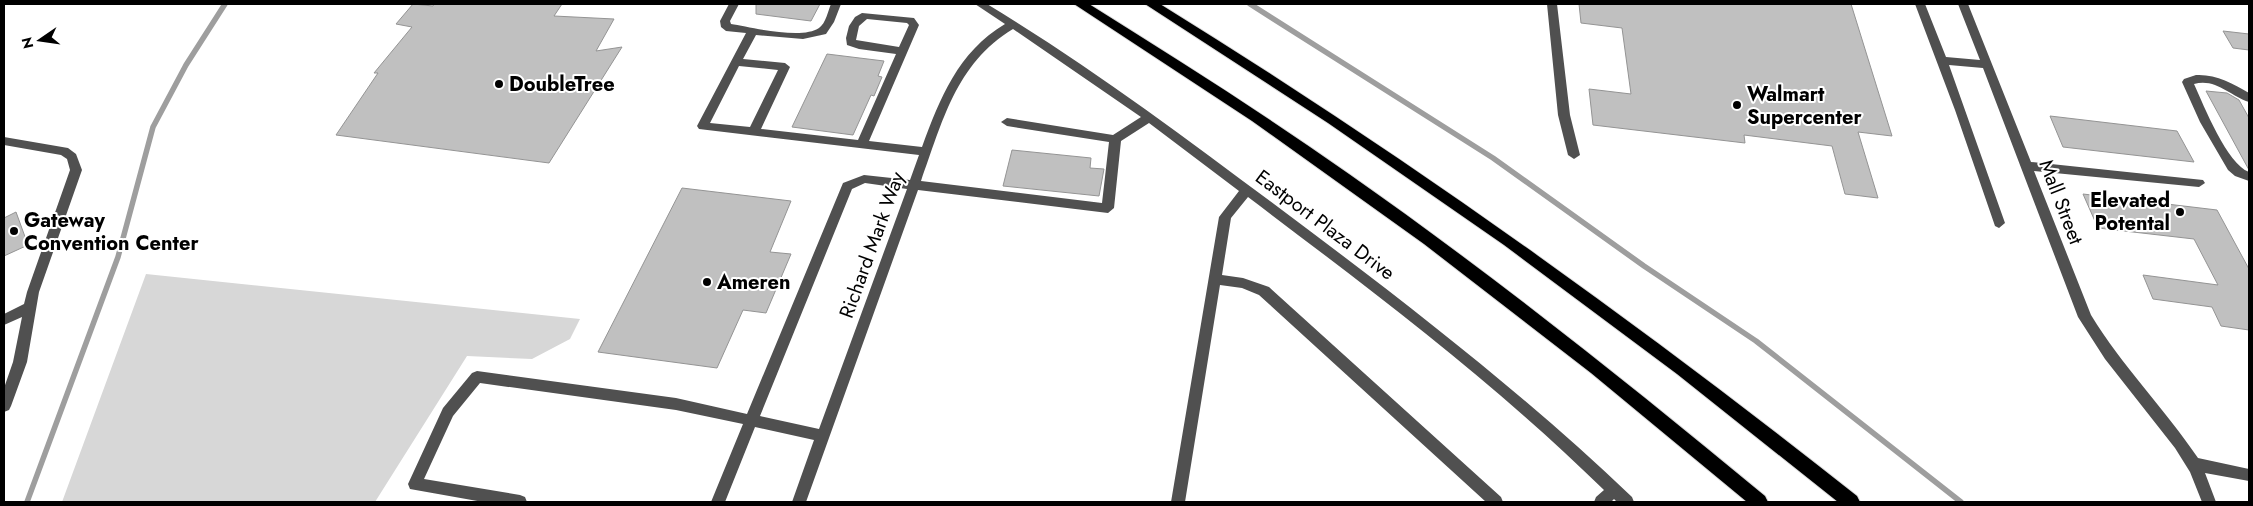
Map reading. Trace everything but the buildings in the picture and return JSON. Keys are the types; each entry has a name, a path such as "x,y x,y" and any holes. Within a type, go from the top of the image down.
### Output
{"highway":[{"path":"1080,4 1222,93 1340,174 1449,253 1602,372 1759,502"},
{"path":"1151,4 1318,109 1434,187 1605,311 1851,502"}],"street":[{"path":"734,4 725,21 726,26 800,36 816,34 824,30 836,4"},
{"name":"Eastport Plaza Drive","path":"980,4 1071,61 1149,117 1453,346 1520,404 1627,502"},
{"path":"1552,4 1564,115 1574,155"},
{"path":"1920,4 1961,110 1999,223"},
{"name":"Mall Street","path":"1963,4 2085,317 2105,350 2148,400 2194,464 2209,502"},
{"path":"862,145 914,25 910,20 866,15 860,17 854,25 850,34 851,42 858,45 902,51"},
{"name":"Richard Mark Way","path":"799,502 914,184 954,82 968,61 993,36 1014,24"},
{"path":"753,30 703,126 926,152"},
{"path":"1941,60 1987,66"},
{"path":"736,62 785,67 754,132"},
{"path":"2249,98 2230,86 2209,79 2198,78 2188,82 2206,122 2232,168 2249,177"},
{"path":"1007,122 1115,139 1149,117"},
{"path":"718,502 847,186 864,179 1108,208 1115,139"},
{"path":"4,141 64,151 72,157 76,170 33,292 20,362 7,391 4,406"},
{"path":"2026,166 2199,183"},
{"path":"1178,502 1225,217 1247,190"},
{"path":"1215,279 1243,283 1264,291 1496,502"},
{"path":"4,320 30,307"},
{"path":"520,502 415,484 448,412 477,377 676,404 751,422 823,436"},
{"path":"2194,464 2249,475"},
{"path":"1601,502 1614,490"}],"shaded area":[{"path":"146,274 580,319 570,339 532,359 467,356 375,502 62,502"}],"waterway":[{"path":"27,502 118,257 153,127 186,65 225,4"},
{"path":"1250,4 1493,158 1644,266 1756,341 1961,502"}],"place":[{"name":"DoubleTree","path":"499,84"},
{"name":"Walmart Supercenter","path":"1737,105"},
{"name":"Elevated Potental","path":"2180,212"},
{"name":"Gateway Convention Center","path":"14,231"},
{"name":"Ameren","path":"707,282"}]}
